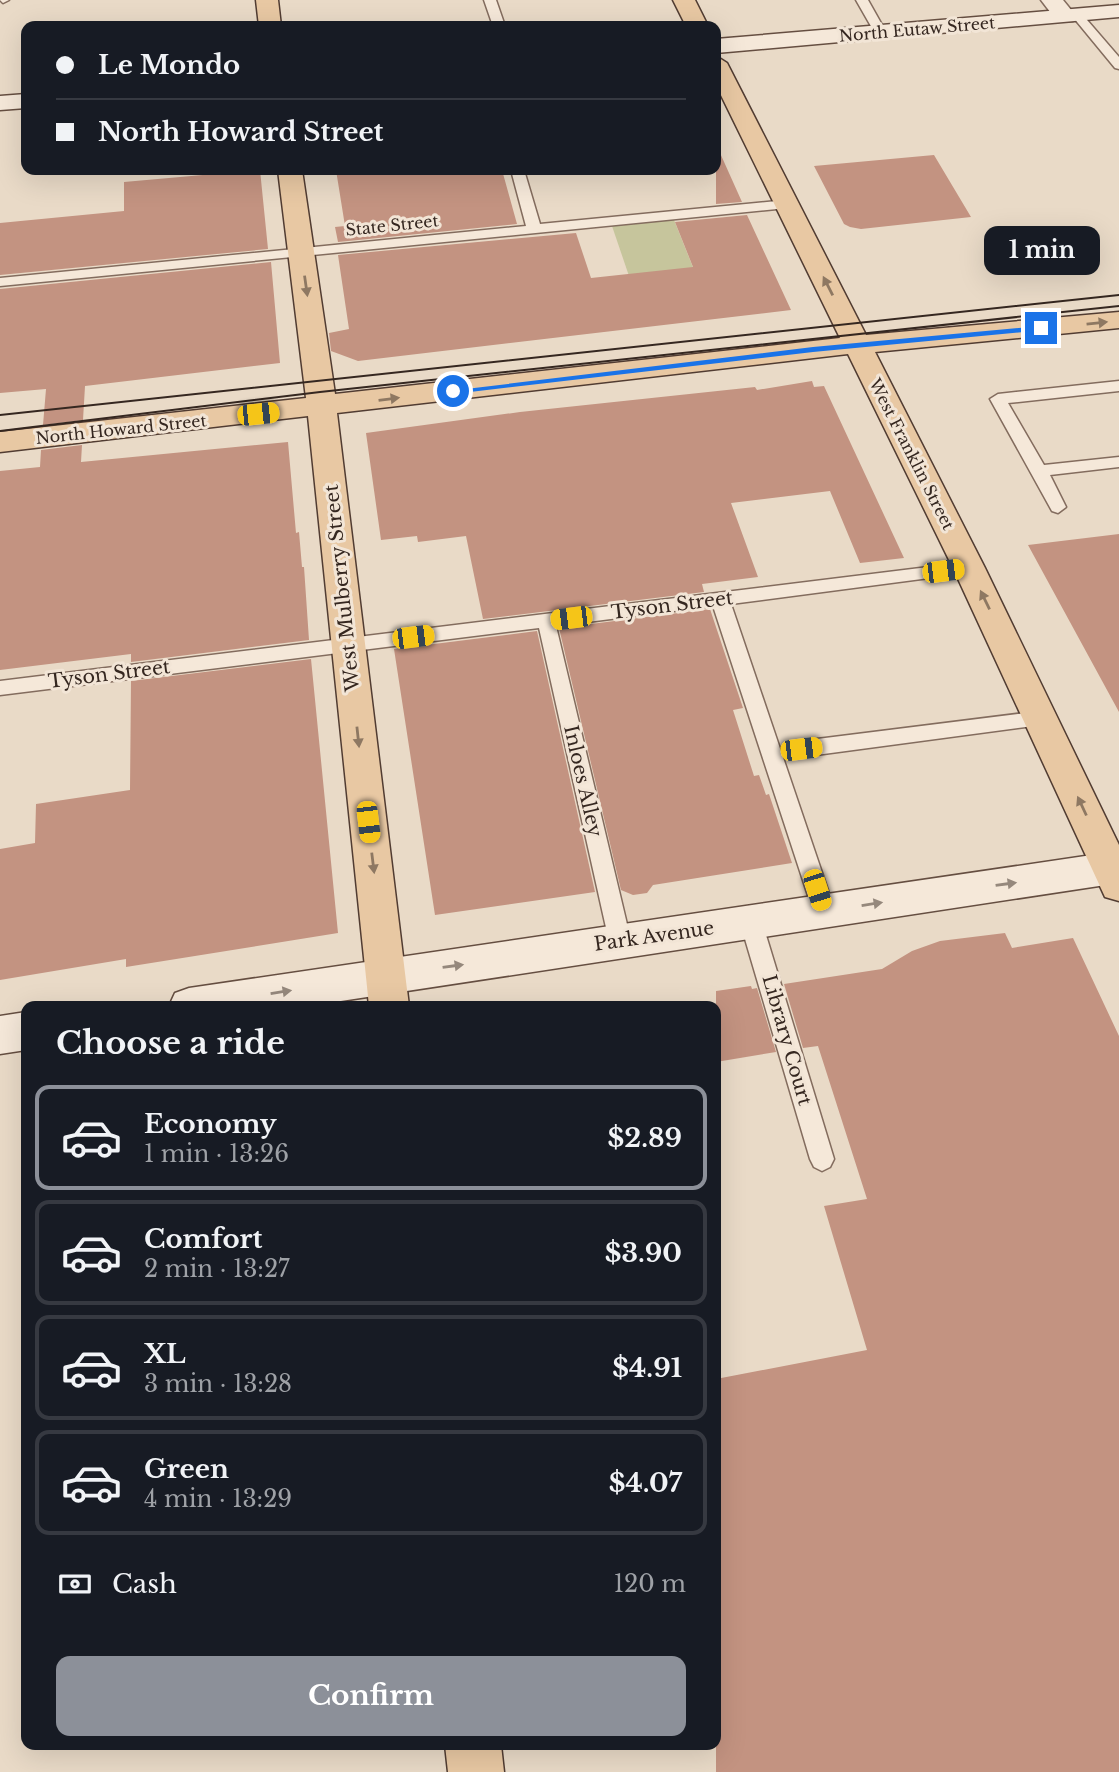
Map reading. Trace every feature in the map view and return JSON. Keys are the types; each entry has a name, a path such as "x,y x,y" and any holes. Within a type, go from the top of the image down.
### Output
{"main road":[{"path":"267,0 269,21"},
{"path":"684,0 694,21"},
{"name":"West Franklin Street","path":"721,73 969,568 1116,873"},
{"name":"West Mulberry Street","path":"291,175 321,407 388,991"},
{"name":"North Howard Street","path":"0,442 813,349 858,347 1119,320"},
{"path":"474,1750 476,1772"}],"street":[{"name":"North Eutaw Street","path":"721,46 880,32 1064,10 1119,12"},
{"path":"0,103 21,101"},
{"name":"Park Avenue","path":"256,1001 388,991 620,941 1116,873"},
{"path":"0,1035 21,1032"}],"lane":[{"path":"490,0 497,21"},
{"path":"862,0 880,32"},
{"path":"1064,10 1119,65"},
{"path":"518,175 534,228"},
{"name":"State Street","path":"0,282 787,204"},
{"path":"1058,507 998,399 1119,386"},
{"path":"1039,471 1119,462"},
{"name":"Tyson Street","path":"0,688 969,568"},
{"path":"720,599 824,911"},
{"name":"Inloes Alley","path":"546,621 620,941"},
{"path":"801,749 1041,718"},
{"name":"Library Court","path":"751,922 821,1159"}],"green space":[{"path":"674,220 712,315 646,326 612,226"}],"building":[{"path":"721,155 742,202 716,204 716,175 721,175"},
{"path":"934,155 971,217 861,229 850,227 844,224 814,166"},
{"path":"203,175 261,175 268,249 0,275 0,223 124,211 124,182"},
{"path":"337,175 503,175 517,224 338,242 335,227 345,226"},
{"path":"747,215 791,310 358,361 331,351 329,333 349,329 338,255 576,233 591,278 693,267 675,222"},
{"path":"271,262 280,363 85,386 83,420 43,425 46,389 0,393 0,289"},
{"path":"812,381 814,387 824,386 904,558 860,563 830,491 731,503 758,577 702,584 704,592 483,619 466,536 418,542 417,536 381,540 366,433 520,412 755,387 757,390"},
{"path":"288,442 296,533 299,532 304,567 309,640 131,662 131,654 0,670 0,471 40,467 41,450 82,445 81,462"},
{"path":"1119,534 1119,712 1028,545"},
{"path":"710,609 743,708 733,710 754,776 759,775 766,795 769,794 792,863 653,885 647,893 633,895 621,890 559,628"},
{"path":"537,631 595,892 435,915 394,649"},
{"path":"311,659 338,933 126,967 126,959 0,980 0,849 35,843 36,804 130,790 131,681"},
{"path":"1005,933 1012,948 1073,938 1119,1036 1119,1772 716,1772 716,1750 721,1750 721,1378 867,1350 824,1206 867,1199 818,1046 803,1048 784,984 882,969 912,951 940,941"},
{"path":"751,986 752,989 757,988 776,1052 721,1061 721,1001 716,1001 716,991"}],"tram line":[{"path":"0,415 1119,295"},
{"path":"0,431 320,392 1119,306"}],"route":[{"path":"453,391 813,349 884,345 1041,328"}]}
